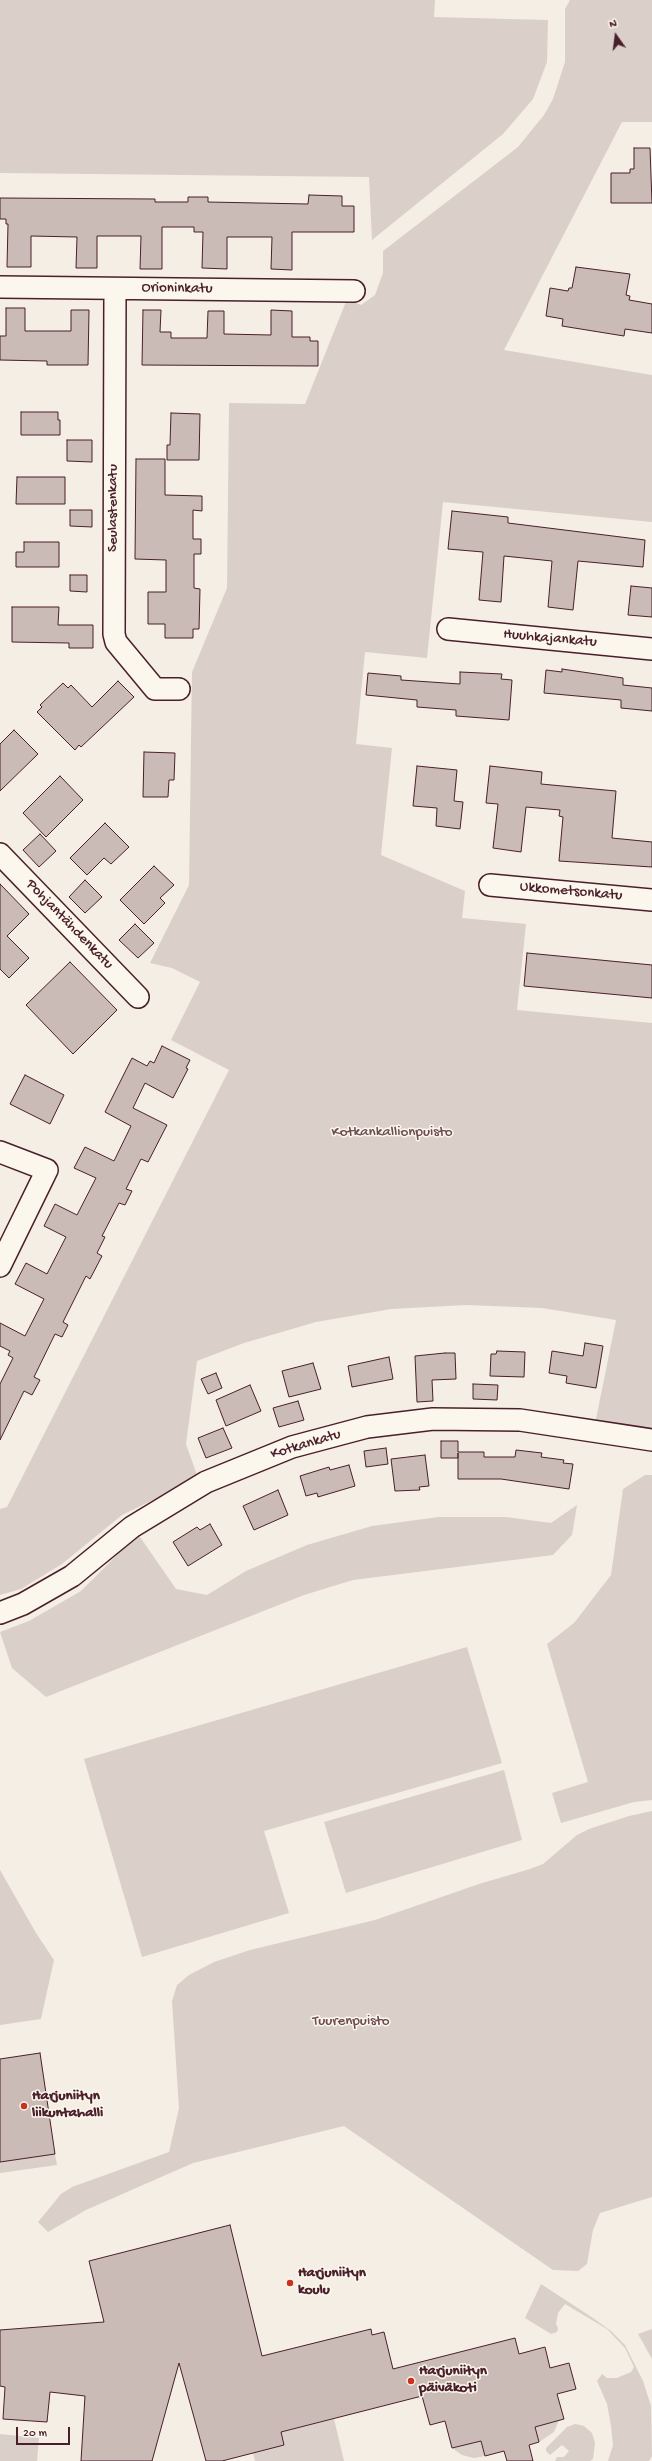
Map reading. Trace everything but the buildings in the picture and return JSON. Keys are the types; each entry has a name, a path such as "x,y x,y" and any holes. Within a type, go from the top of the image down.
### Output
{"street":[{"name":"Orioninkatu","path":"0,287 354,291"},
{"name":"Seulastenkatu","path":"115,288 114,634 116,642 155,689 178,689"},
{"name":"Huuhkajankatu","path":"448,629 652,649"},
{"name":"Pohjantähdenkatu","path":"0,854 138,997"},
{"name":"Ukkometsonkatu","path":"490,885 652,900"},
{"path":"0,1152 47,1170 0,1266"},
{"name":"Kotkankatu","path":"0,1612 23,1604 72,1576 132,1527 206,1482 292,1447 367,1427 433,1419 520,1420 652,1440"}],"green space":[{"path":"0,0 435,0 434,17 548,20 547,62 533,99 503,134 372,240 369,177 0,173"},
{"name":"Kotkankallionpuisto","path":"570,0 652,0 652,122 622,122 504,350 652,375 652,522 443,502 427,658 365,652 356,744 392,748 381,855 465,891 462,918 526,924 517,1010 652,1023 652,1427 595,1424 616,1320 542,1308 466,1305 391,1309 316,1322 244,1343 197,1361 186,1444 198,1478 122,1515 62,1564 21,1589 0,1595 0,1509 7,1507 229,1070 171,1040 200,982 172,968 150,963 189,885 192,672 227,588 229,403 305,404 347,299 361,305 375,295 383,273 383,251 518,147 544,115 553,99 565,62 565,9"},
{"path":"645,1475 652,1475 652,1800 634,1802 561,1823 552,1793 588,1782 547,1644 574,1623 611,1575 623,1489"},
{"path":"577,1505 572,1535 553,1555 353,1580 304,1595 46,1697 12,1668 0,1632 29,1621 81,1591 138,1534 176,1589 207,1595 246,1571 307,1545 372,1526 439,1517 506,1517 551,1523"},
{"path":"467,1647 502,1763 264,1831 289,1913 142,1957 84,1759"},
{"path":"504,1770 522,1840 346,1893 324,1822"},
{"name":"Tuurenpuisto","path":"652,1811 652,2197 600,2213 593,2230 587,2264 578,2271 553,2270 344,2126 193,2163 86,2210 48,2232 38,2222 61,2194 72,2187 169,2152 179,2108 172,2001 177,1985 189,1975 214,1962 250,1950 375,1920 479,1884 530,1869 543,1864 577,1835 589,1829 629,1816"},
{"path":"0,1870 36,1933 54,1960 41,2019 0,2025"},
{"path":"55,2154 57,2165 0,2173 0,2162"},
{"path":"541,2284 611,2331 625,2345 643,2381 651,2406 652,2456 649,2461 608,2461 613,2445 611,2426 607,2404 597,2381 602,2374 607,2378 617,2378 631,2372 634,2367 625,2348 607,2329 565,2304 558,2313 556,2324 558,2328 557,2332 551,2334 525,2318"},
{"path":"652,2329 652,2359 638,2334"},
{"path":"334,2419 344,2461 255,2461 253,2453 281,2432"},
{"path":"559,2420 554,2432 539,2442 535,2427"},
{"path":"575,2424 584,2426 592,2433 595,2443 593,2459 590,2461 555,2461 557,2457 564,2457 569,2451 562,2445 550,2455 546,2451 546,2448 567,2427"},
{"path":"0,2434 39,2438 37,2461 0,2461"},
{"path":"481,2441 485,2456 474,2458 462,2455 452,2448"}],"place":[{"name":"Harjuniityn liikuntahalli","path":"24,2106"},
{"name":"Harjuniityn koulu","path":"290,2283"},
{"name":"Harjuniityn päiväkoti","path":"411,2381"}]}
